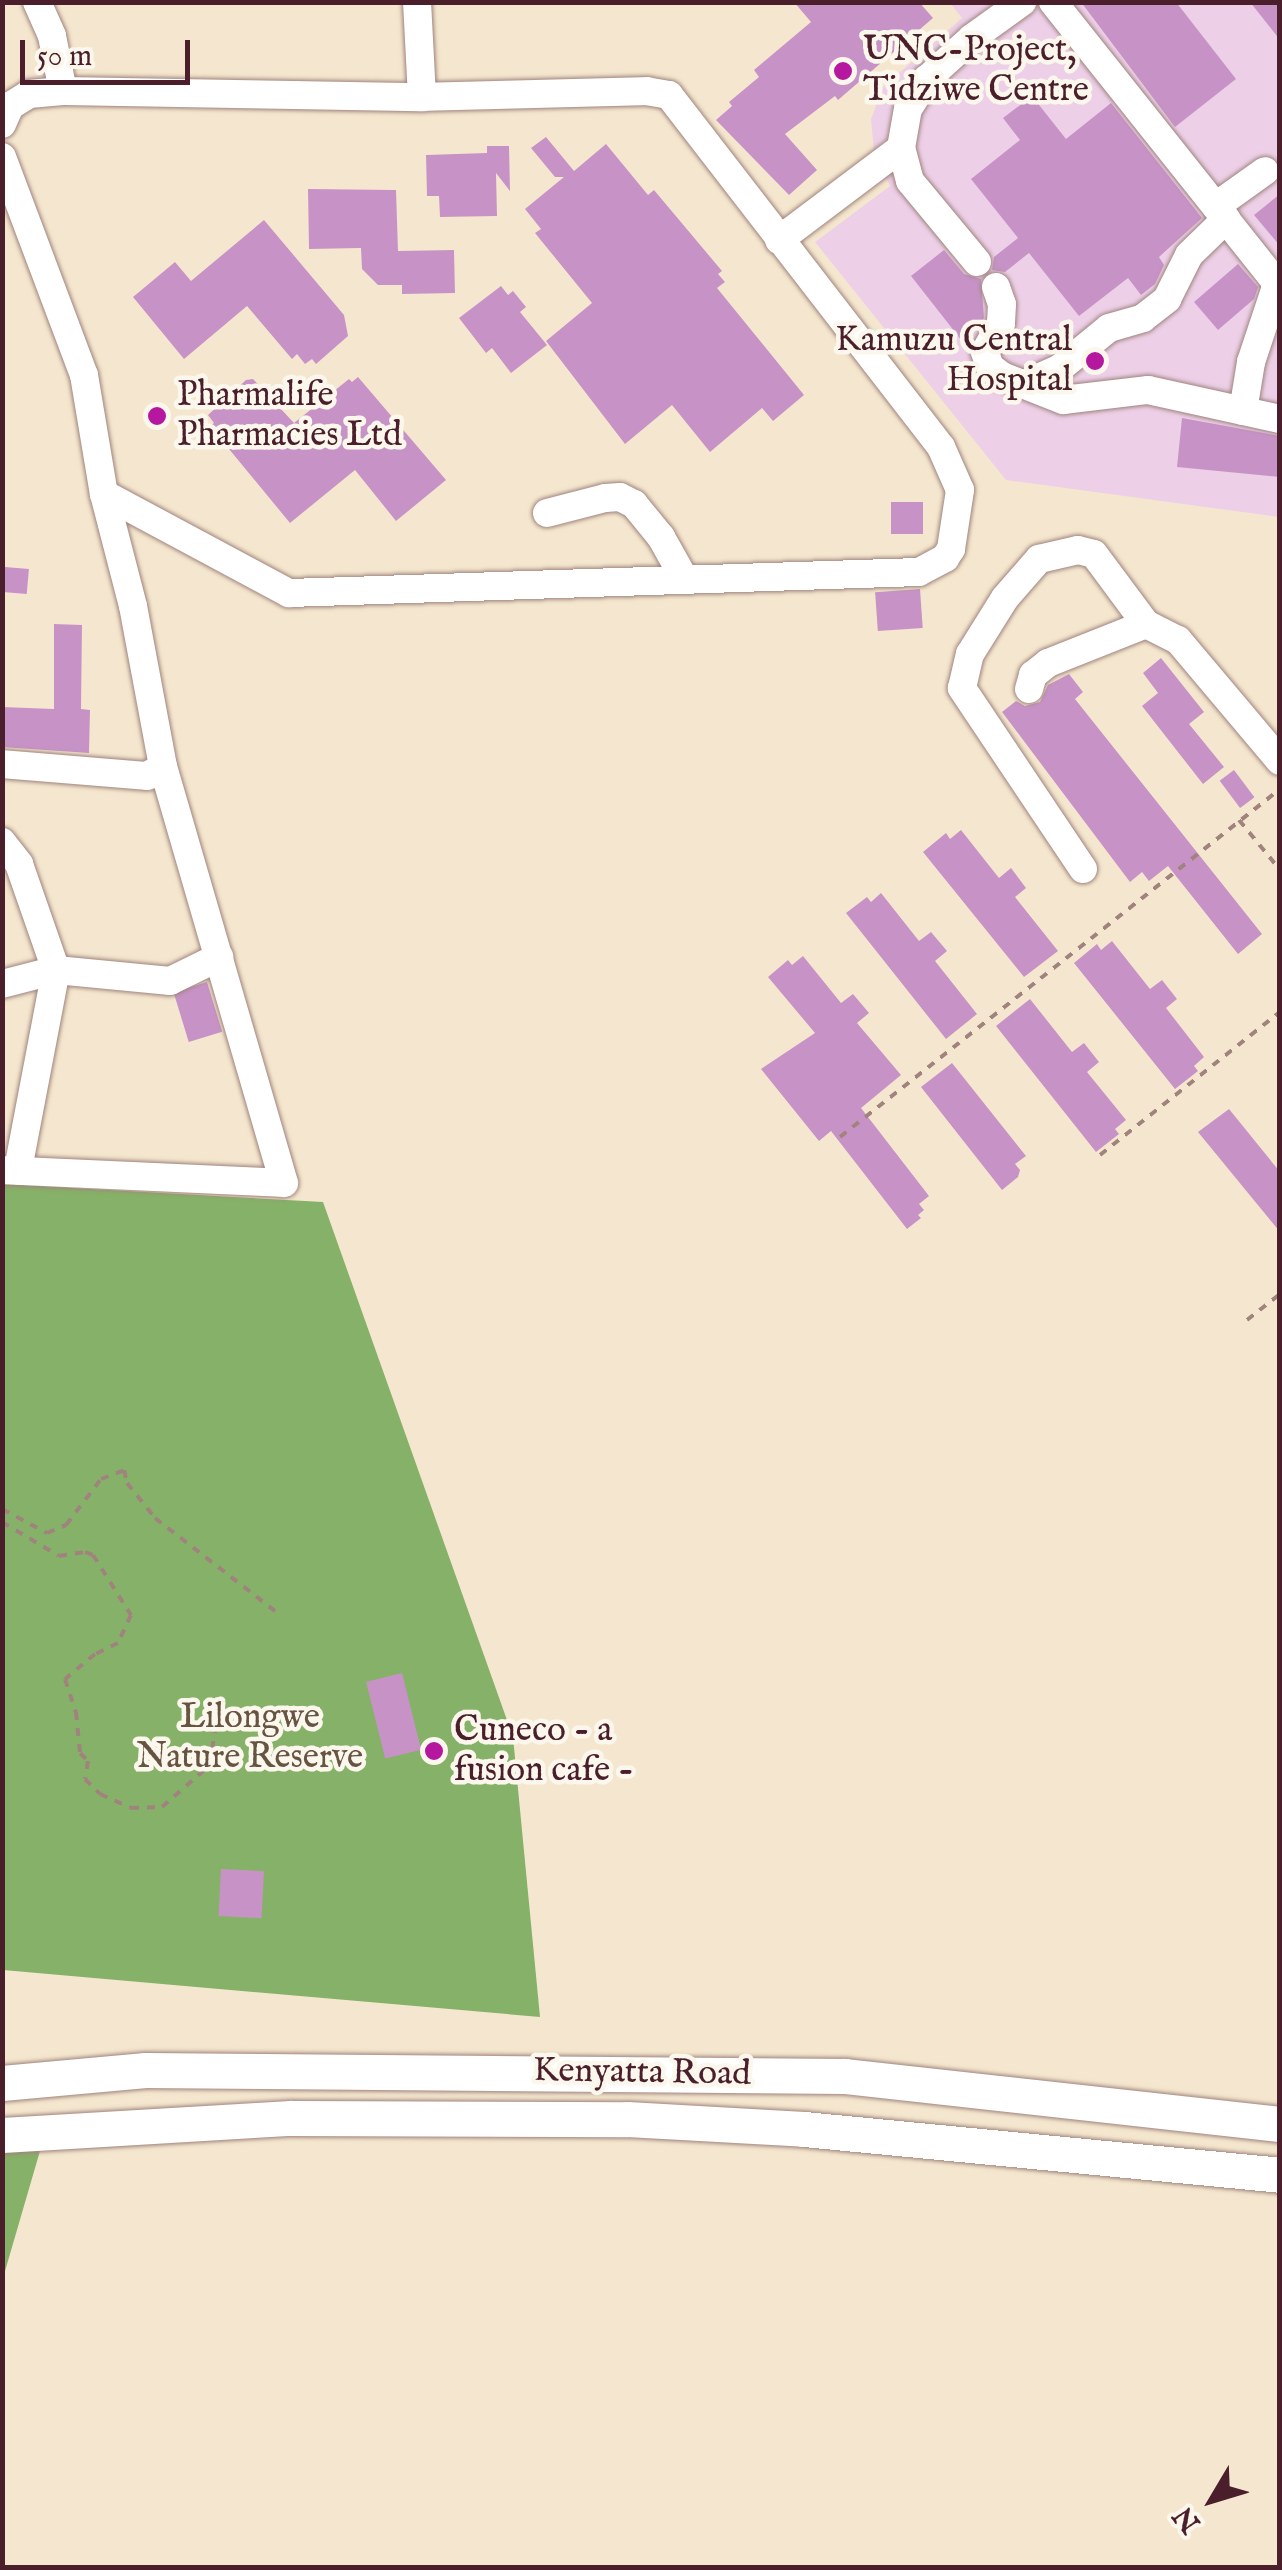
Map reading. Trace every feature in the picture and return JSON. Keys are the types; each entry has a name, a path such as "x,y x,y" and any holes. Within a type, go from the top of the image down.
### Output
{"main road":[{"name":"Kenyatta Road","path":"2,2083 145,2070 460,2069 845,2076 1280,2124"},
{"name":"Kenyatta Road","path":"2,2134 352,2117 627,2119 804,2129 1280,2175"}],"street":[{"path":"37,2 52,36 63,90"},
{"path":"417,2 422,97"},
{"path":"977,262 910,181 901,148 908,109 928,80 972,38 1022,2"},
{"path":"1053,2 1278,285 1251,362 1243,411"},
{"path":"2,124 10,106 28,94 63,90 422,97 647,91 669,95 954,469 960,490 951,549 933,568 919,572 289,593 104,494"},
{"path":"779,240 901,148"},
{"path":"2,157 84,376 104,494 133,606 163,767 284,1183 10,1170 56,970 19,864 2,842"},
{"path":"1027,383 1060,368 1110,328 1143,318 1168,299 1189,255 1221,213 1265,171"},
{"path":"996,287 1002,304 1001,323 985,352 990,367 1002,376 1063,400 1148,390 1280,419"},
{"path":"547,513 620,497 634,504 662,537 685,580"},
{"path":"1083,869 1000,739 968,701 964,672 970,654 1024,572 1056,552 1078,550 1094,554 1146,624 1178,640 1280,761"},
{"path":"1029,689 1032,676 1048,664 1146,624"},
{"path":"2,764 147,776 163,767"},
{"path":"2,984 56,970 170,981 220,957"}],"path":[{"path":"840,1138 1280,788"},
{"path":"1239,820 1280,870"},
{"path":"1100,1155 1280,1012"},
{"path":"1247,1320 1280,1294"},
{"path":"2,1509 47,1533 66,1525 101,1479 124,1470 128,1483 155,1518 275,1611"},
{"path":"2,1522 59,1556 85,1552 93,1555 131,1615 118,1642 95,1654 65,1679 76,1712 80,1753 88,1761 85,1779 100,1794 131,1808 162,1807 210,1766 219,1701"}],"shaded area":[{"name":"Kamuzu Central Hospital","path":"950,3 1279,3 1279,517 1006,480 815,242 890,186 874,153 871,119 883,87 962,18"}],"green space":[{"name":"Lilongwe Nature Reserve","path":"2,1184 323,1202 513,1737 540,2017 3,1970"},
{"path":"49,2120 3,2278 3,2129"}],"building":[{"path":"794,2 919,2 933,18 838,100 835,96 785,134 817,170 789,195 716,120 732,106 729,102 759,77 754,70 811,22"},
{"path":"1081,2 1176,2 1236,79 1175,127"},
{"path":"1250,2 1280,2 1280,40"},
{"path":"1032,96 1066,139 1111,103 1202,218 1159,257 1164,265 1155,284 1141,295 1128,278 1079,316 1029,253 1005,272 992,270 994,257 1018,238 971,179 1020,140 1003,118"},
{"path":"546,137 574,171 606,144 648,195 654,190 722,271 718,274 725,282 717,288 804,395 773,421 762,408 710,452 672,405 625,444 546,341 592,303 535,233 541,229 525,209 564,177 555,177 531,148"},
{"path":"487,146 509,146 510,191 496,173 497,216 440,217 439,196 427,196 426,155 487,153"},
{"path":"308,189 396,190 398,251 454,250 455,293 402,294 402,285 378,285 362,269 361,248 309,249"},
{"path":"1280,194 1280,246 1254,215"},
{"path":"264,220 344,315 348,336 316,364 312,359 305,364 297,354 292,359 247,306 184,359 133,297 175,262 191,281"},
{"path":"944,250 964,274 981,279 984,318 962,341 911,276"},
{"path":"1238,264 1258,287 1254,299 1218,330 1194,302"},
{"path":"501,286 508,295 513,291 526,307 520,312 547,345 511,373 492,348 486,353 459,318"},
{"path":"358,377 446,480 396,521 355,470 290,523 210,426 214,423 208,415 246,380 253,379 294,423 349,379 352,382"},
{"path":"1182,418 1280,436 1280,477 1177,467"},
{"path":"891,502 923,502 923,534 891,534"},
{"path":"5,567 29,569 27,594 3,592"},
{"path":"920,589 923,628 878,631 875,592"},
{"path":"54,624 82,625 81,709 90,710 89,753 2,747 2,707 54,709"},
{"path":"1161,658 1204,712 1189,724 1224,767 1203,784 1142,706 1158,693 1143,673"},
{"path":"1069,674 1083,692 1075,699 1262,934 1238,954 1168,866 1149,881 1142,872 1130,882 1002,712 1016,701 1025,706 1040,702 1048,685"},
{"path":"1234,770 1254,797 1240,808 1220,781"},
{"path":"961,830 999,878 1011,868 1026,888 1015,897 1058,951 1024,977 923,852 946,833 950,839"},
{"path":"881,893 919,941 931,932 947,951 935,961 977,1014 946,1039 846,913 867,897 871,902"},
{"path":"1112,941 1150,989 1162,980 1177,999 1166,1008 1204,1057 1194,1066 1198,1071 1175,1089 1074,963 1097,944 1101,950"},
{"path":"803,956 841,1003 853,994 869,1013 857,1023 901,1075 861,1108 929,1196 919,1204 924,1210 918,1215 921,1218 907,1229 831,1131 819,1141 761,1069 815,1033 768,977 788,960 792,965"},
{"path":"207,982 222,1032 189,1042 174,992"},
{"path":"1030,999 1072,1052 1084,1043 1099,1062 1087,1072 1126,1120 1115,1129 1119,1134 1096,1152 996,1026"},
{"path":"952,1063 1026,1156 1015,1164 1020,1170 1018,1177 1002,1190 921,1087"},
{"path":"1229,1109 1280,1172 1280,1232 1198,1132"},
{"path":"402,1673 421,1750 385,1759 366,1682"},
{"path":"221,1869 264,1871 261,1918 219,1916"}],"place":[{"name":"UNC-Project, Tidziwe Centre","path":"843,71"},
{"name":"Kamuzu Central Hospital","path":"1095,361"},
{"name":"Pharmalife Pharmacies Ltd","path":"157,416"},
{"name":"Cuneco - a fusion cafe -","path":"434,1751"}]}
